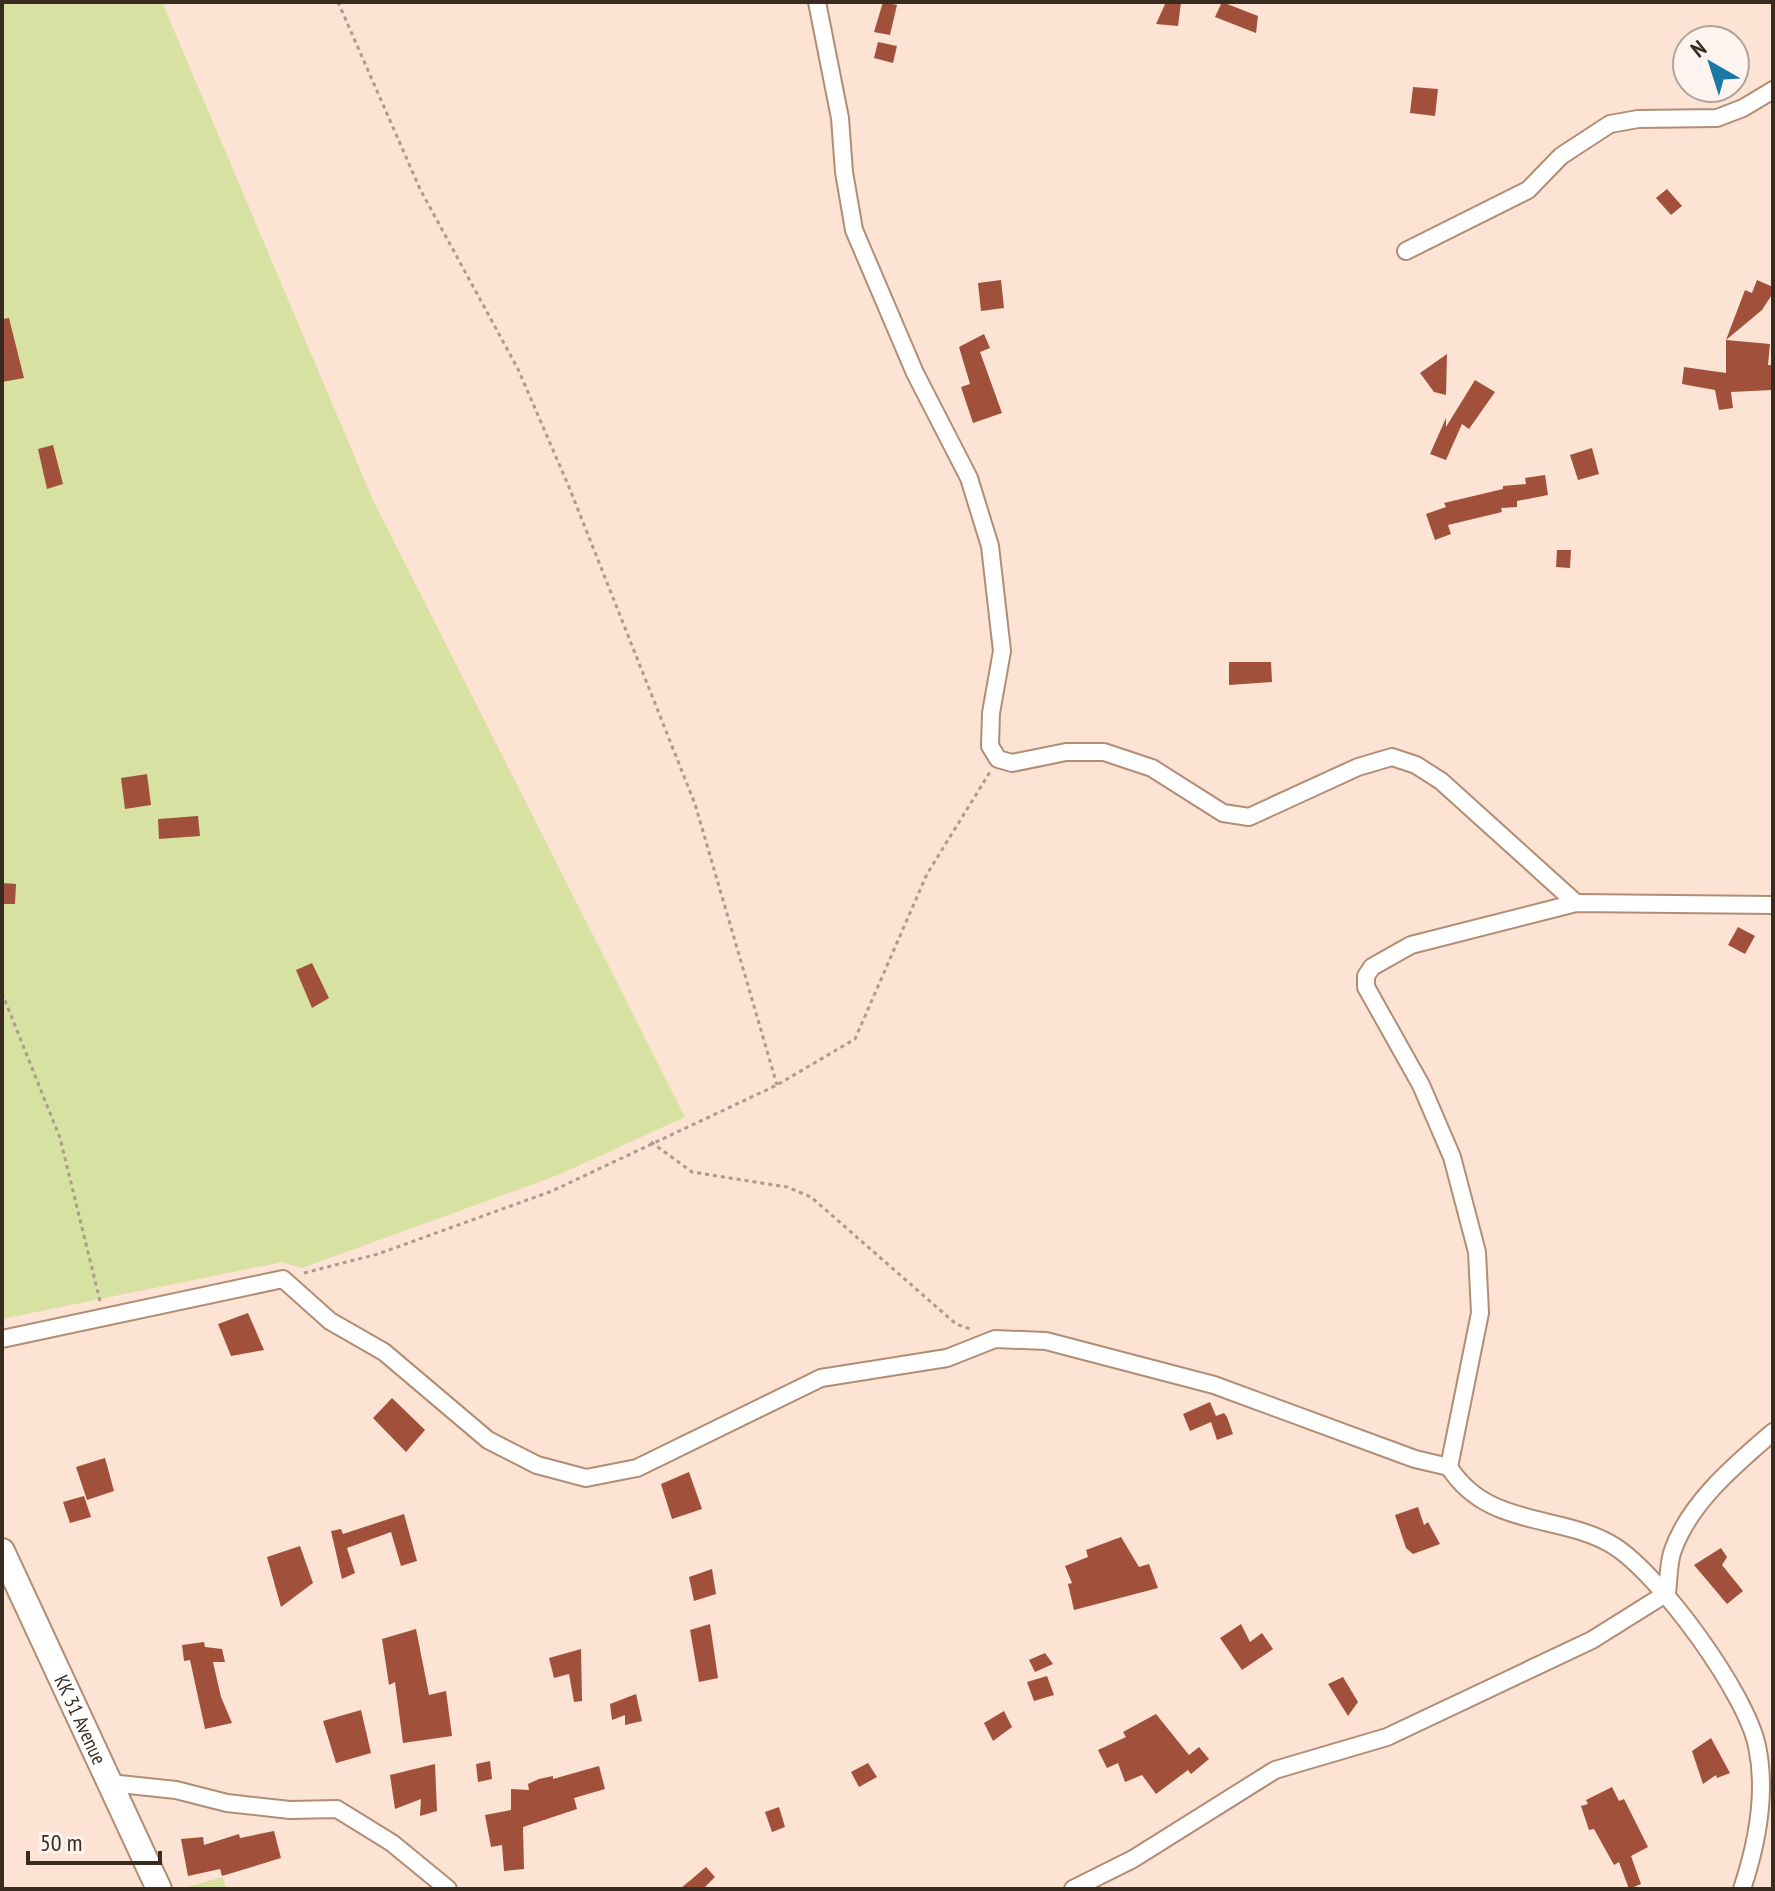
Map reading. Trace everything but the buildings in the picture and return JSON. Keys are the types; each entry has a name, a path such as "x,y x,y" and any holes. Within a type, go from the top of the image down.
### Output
{"main road":[{"name":"KK 31 Avenue","path":"2,1551 159,1889"}],"street":[{"path":"817,2 840,118 844,172 854,230 915,373 969,478 990,546 1002,651 991,713 990,746 998,759 1012,763 1066,752 1104,752 1152,768 1223,813 1249,817 1358,767 1392,757 1416,765 1441,781 1576,903"},
{"path":"1406,251 1528,190 1561,156 1610,124 1638,119 1717,118 1743,108 1773,90"},
{"path":"1449,1467 1480,1313 1477,1252 1452,1157 1421,1085 1366,987 1366,976 1372,967 1411,945 1576,903 1773,905"},
{"path":"2,1339 283,1279 330,1321 384,1352 488,1440 537,1465 586,1478 637,1468 821,1378 947,1358 995,1339 1046,1341 1214,1385 1415,1459 1449,1467 1460,1484 1480,1500 1612,1545 1650,1573 1667,1593 1733,1693 1757,1743 1763,1787 1752,1860 1742,1889"},
{"path":"1667,1593 1672,1552 1681,1531 1738,1463 1773,1432"},
{"path":"1073,1889 1133,1859 1275,1770 1387,1737 1592,1640 1667,1593"},
{"path":"110,1783 176,1790 227,1803 290,1810 337,1809 392,1843 448,1889"}],"path":[{"path":"338,2 420,189 518,369 569,487 695,804 777,1085"},
{"path":"283,1279 378,1254 552,1191 777,1085 855,1039 927,874 998,759"},
{"path":"2,993 60,1138 104,1318"},
{"path":"651,1142 692,1172 787,1187 811,1197 956,1324 995,1339"}],"green space":[{"path":"2,2 162,2 373,500 685,1117 558,1175 302,1268 282,1262 2,1319"},
{"path":"222,1877 227,1889 181,1889"}]}
